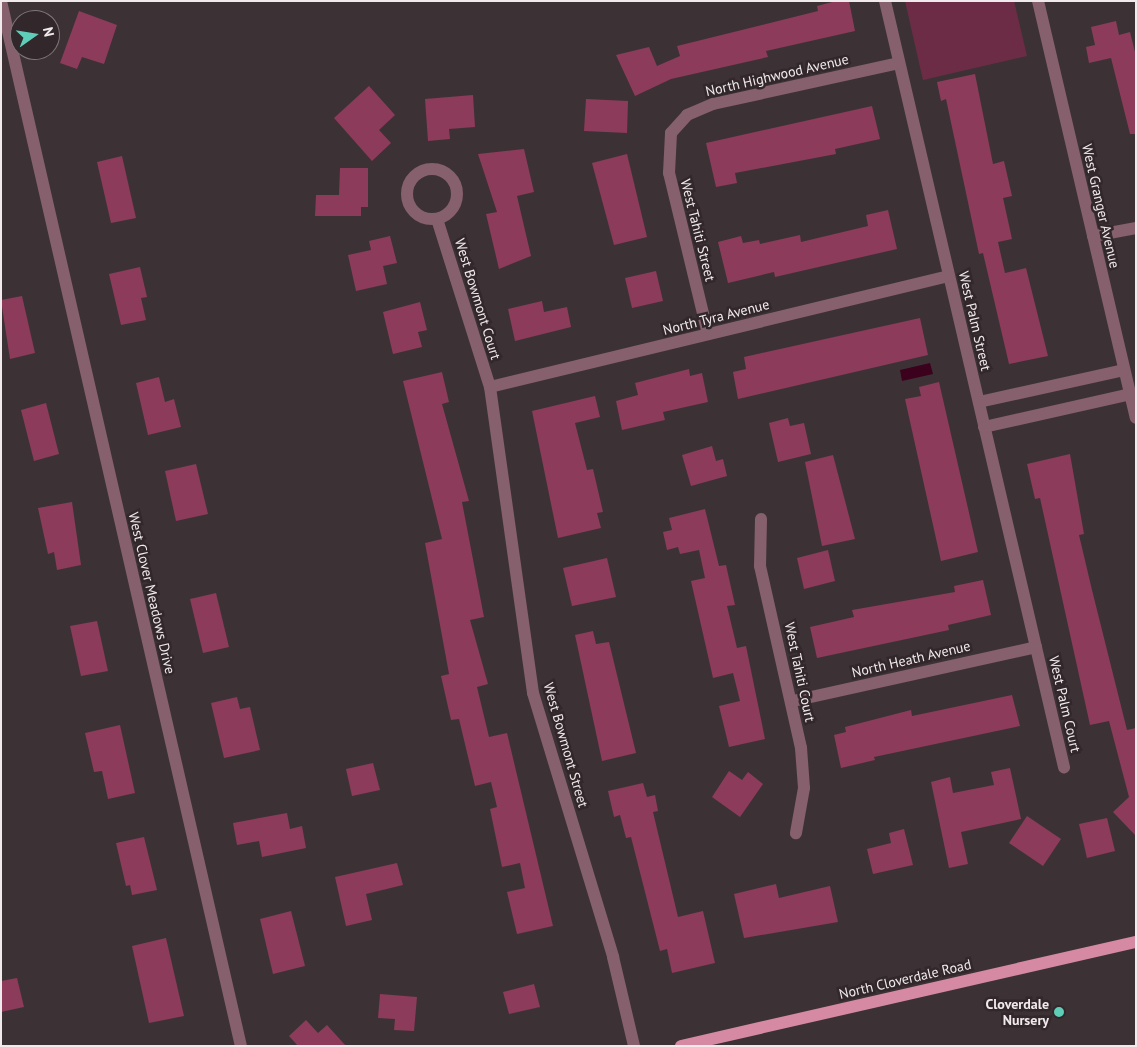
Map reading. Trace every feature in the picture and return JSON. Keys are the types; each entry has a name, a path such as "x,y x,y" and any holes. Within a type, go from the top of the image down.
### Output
{"main road":[{"name":"North Cloverdale Road","path":"681,1046 1136,942"}],"street":[{"name":"West Clover Meadows Drive","path":"1,1 241,1046"},
{"name":"West Palm Street","path":"885,1 1036,647"},
{"name":"West Granger Avenue","path":"1038,1 1136,418"},
{"name":"North Highwood Avenue","path":"670,133 687,115 713,104 899,63"},
{"name":"West Tahiti Street","path":"670,133 669,174 708,334"},
{"path":"427,169 446,173 457,189 453,208 437,219 418,215 407,199 411,180 427,169"},
{"name":"West Bowmont Court","path":"437,219 490,387"},
{"path":"1093,236 1136,228"},
{"name":"North Tyra Avenue","path":"490,387 949,276"},
{"path":"979,402 1124,370"},
{"name":"West Bowmont Street","path":"490,387 533,693 613,957 634,1046"},
{"path":"984,427 1130,394"},
{"name":"West Tahiti Court","path":"761,519 760,566 793,701 804,788 796,833"},
{"name":"North Heath Avenue","path":"793,701 1036,647"},
{"name":"West Palm Court","path":"1036,647 1064,767"}],"shaded area":[{"path":"905,1 1014,1 1027,56 923,80"},
{"path":"930,363 933,374 902,381 900,370"}],"building":[{"path":"836,1 849,1 855,31 766,51 768,57 671,79 635,96 616,55 649,47 657,66 680,56 677,46 818,11 817,6"},
{"path":"79,11 117,25 104,64 82,57 77,69 60,63"},
{"path":"1116,21 1119,35 1130,32 1136,56 1136,134 1130,134 1111,58 1089,63 1086,47 1095,45 1091,27"},
{"path":"975,74 993,164 1004,161 1012,196 1003,198 1012,239 998,242 1005,273 1026,268 1048,356 1009,364 983,253 979,254 946,99 941,101 937,82"},
{"path":"369,86 395,115 379,130 391,143 372,161 334,118"},
{"path":"473,95 475,127 449,129 450,139 428,141 425,99"},
{"path":"586,99 628,101 627,133 584,131"},
{"path":"872,106 880,139 835,149 836,154 735,173 737,183 716,187 706,143"},
{"path":"524,149 534,192 517,196 531,256 499,269 486,214 497,212 478,154"},
{"path":"627,154 647,237 614,245 592,163"},
{"path":"122,156 136,218 111,223 97,162"},
{"path":"340,168 368,168 368,207 361,207 361,216 315,216 316,195 339,195"},
{"path":"888,210 897,249 775,277 774,272 728,283 718,242 741,236 743,243 759,240 760,244 800,235 801,242 868,226 866,215"},
{"path":"390,236 397,263 383,266 387,284 356,291 348,255 371,250 369,241"},
{"path":"140,267 147,297 141,298 146,320 121,325 109,274"},
{"path":"656,271 663,301 632,308 625,278"},
{"path":"22,296 35,353 10,359 1,300"},
{"path":"542,301 544,312 567,307 571,327 515,341 508,309"},
{"path":"420,302 427,330 418,332 422,347 393,354 383,312"},
{"path":"920,318 928,355 738,399 733,372 746,369 744,357"},
{"path":"689,369 690,376 702,373 708,402 663,412 665,420 622,430 616,401 638,395 635,383"},
{"path":"442,372 449,402 442,404 469,501 462,502 484,617 470,620 488,684 477,687 489,737 507,733 553,926 517,934 507,892 525,888 520,863 502,867 490,809 497,807 491,782 475,786 459,719 451,720 441,676 449,674 425,543 442,539 403,381"},
{"path":"159,377 165,402 174,399 181,427 148,435 136,383"},
{"path":"939,382 978,552 941,561 905,399 921,396 919,387"},
{"path":"595,396 600,417 575,423 587,470 593,469 603,512 597,513 601,528 558,538 532,411"},
{"path":"46,403 59,454 34,461 21,410"},
{"path":"788,418 790,426 804,423 811,454 778,462 769,423"},
{"path":"712,446 716,461 723,459 727,476 691,486 682,455"},
{"path":"1070,454 1084,534 1079,535 1092,590 1127,730 1136,728 1136,836 1113,812 1129,797 1109,721 1090,725 1040,498 1035,499 1027,464"},
{"path":"833,455 855,539 822,546 805,462"},
{"path":"196,464 208,514 176,521 165,471"},
{"path":"72,502 81,565 57,570 54,552 48,554 38,508"},
{"path":"705,509 719,566 726,565 735,605 727,606 737,648 746,646 765,739 729,747 719,706 740,701 733,673 713,678 691,581 705,578 699,550 680,554 678,547 667,550 663,532 672,530 669,518"},
{"path":"828,550 835,581 804,589 797,558"},
{"path":"607,558 616,597 572,606 563,568"},
{"path":"983,580 991,615 948,625 949,630 817,658 810,627 854,617 852,610 955,592 954,586"},
{"path":"216,593 229,647 203,653 190,599"},
{"path":"97,621 108,671 81,676 70,626"},
{"path":"593,631 596,644 609,642 636,753 602,761 575,635"},
{"path":"1012,695 1020,726 874,757 875,760 841,768 834,735 846,732 845,727 911,710 912,716"},
{"path":"237,697 240,709 250,707 260,750 224,758 211,703"},
{"path":"120,725 135,793 108,799 102,771 94,772 85,733"},
{"path":"373,763 380,790 352,796 346,769"},
{"path":"1010,768 1021,819 961,832 968,864 949,868 931,782 950,777 953,793 994,785 991,772"},
{"path":"729,771 742,780 748,772 763,784 740,817 712,797"},
{"path":"643,783 647,797 655,795 658,811 653,812 678,917 703,911 715,963 672,973 667,949 660,951 631,837 626,838 620,815 614,817 608,791"},
{"path":"287,813 290,829 302,826 306,848 262,857 259,841 237,845 233,823"},
{"path":"1027,816 1061,839 1043,866 1009,843"},
{"path":"1107,818 1115,851 1087,858 1079,824"},
{"path":"904,829 913,865 873,874 867,849 891,843 889,833"},
{"path":"144,837 157,890 132,895 130,885 126,886 116,843"},
{"path":"397,863 403,885 366,894 372,920 346,926 335,877"},
{"path":"776,884 779,898 830,886 838,922 744,938 734,894"},
{"path":"291,911 305,966 273,974 260,919"},
{"path":"166,938 184,1016 149,1023 132,946"},
{"path":"17,978 24,1007 1,1012 1,981"},
{"path":"534,984 540,1007 509,1014 503,992"},
{"path":"380,994 417,997 414,1031 394,1030 395,1019 378,1018"},
{"path":"306,1020 318,1033 327,1025 346,1046 298,1046 289,1036"}],"place":[{"name":"Cloverdale Nursery","path":"1059,1012"}]}
